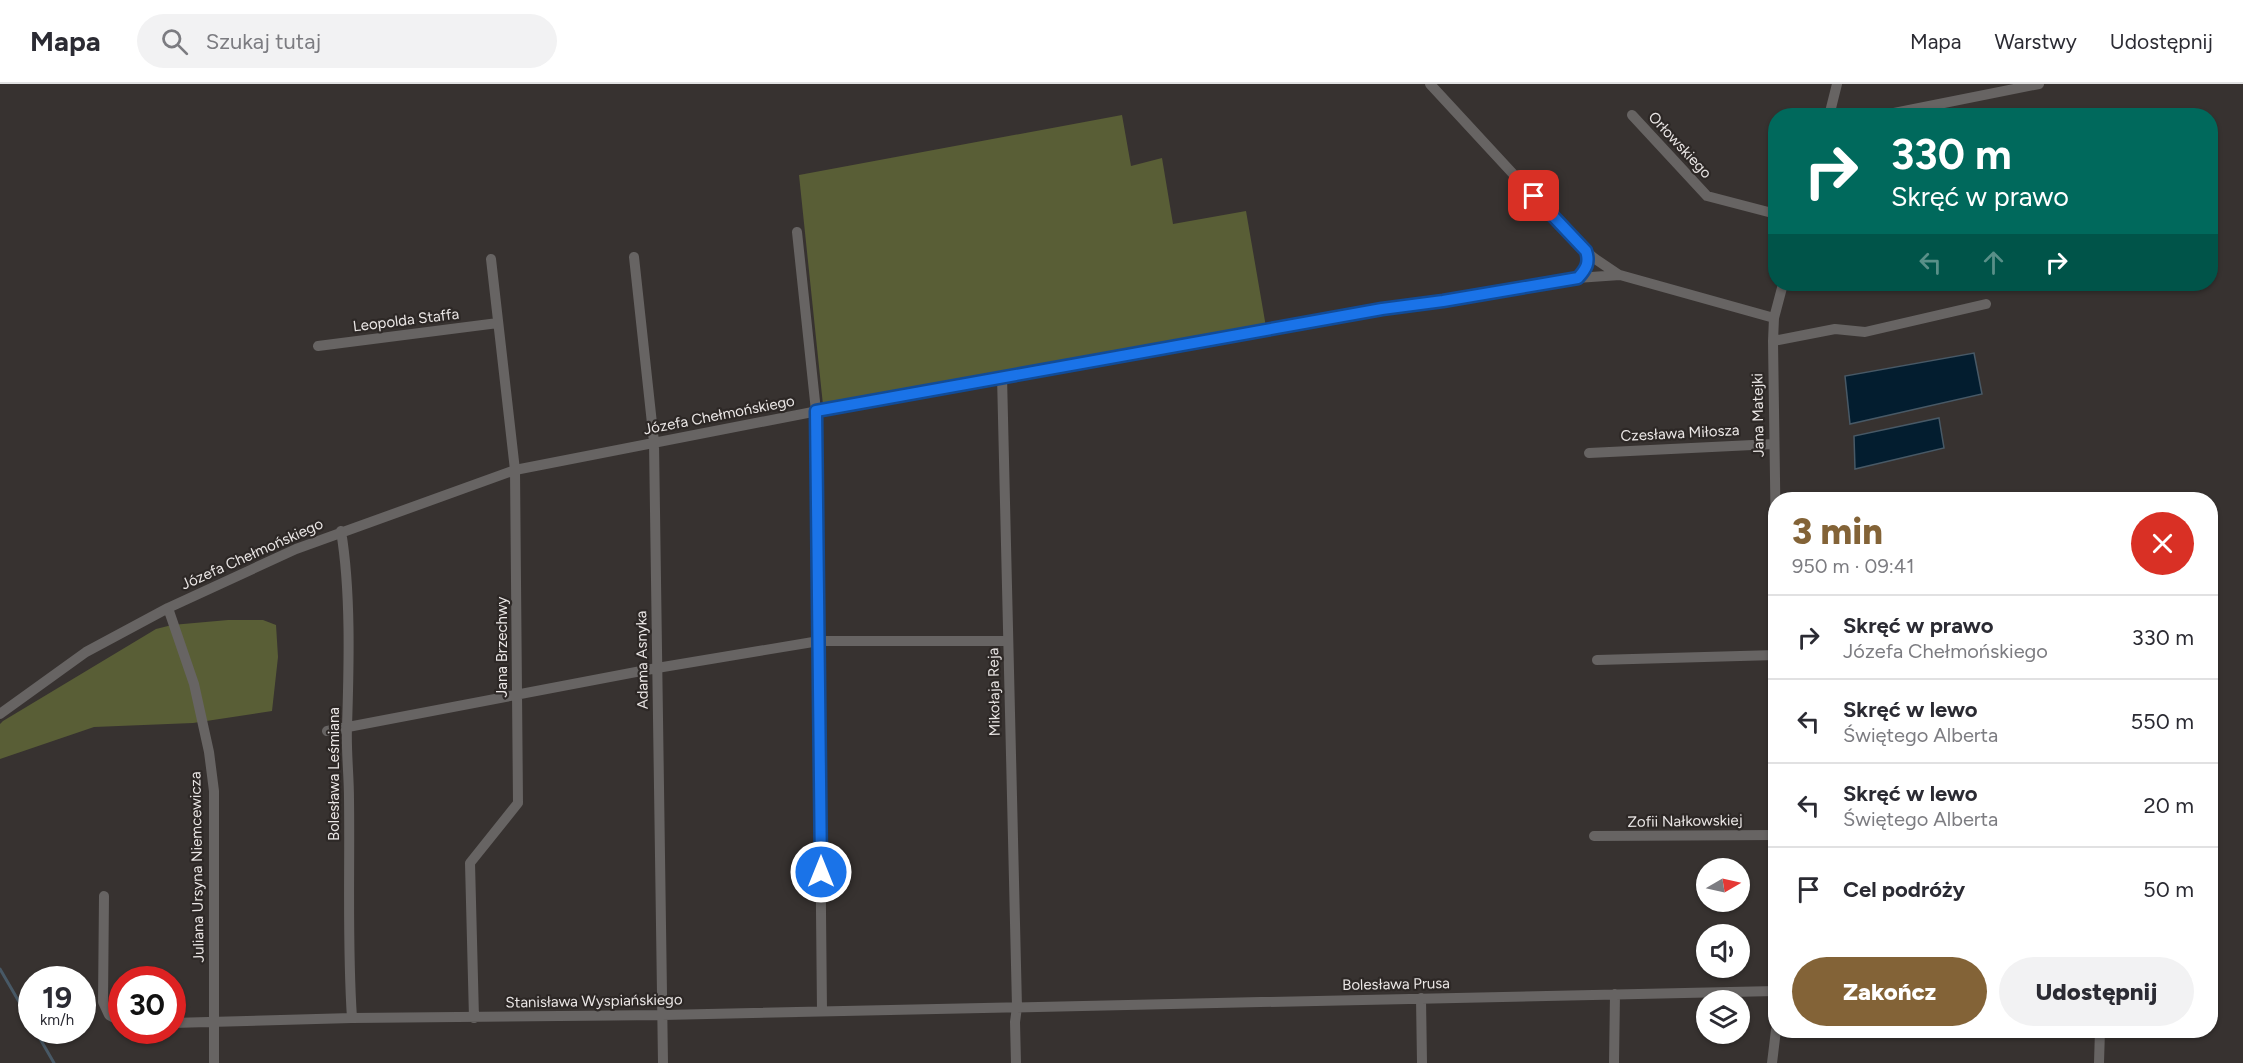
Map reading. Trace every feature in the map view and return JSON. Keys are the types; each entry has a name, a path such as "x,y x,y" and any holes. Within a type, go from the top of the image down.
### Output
{"street":[{"path":"1430,84 1586,251 1620,275"},
{"path":"1831,108 1838,84"},
{"path":"1919,108 2039,84"},
{"name":"Orłowskiego","path":"1632,115 1707,195 1768,212"},
{"path":"797,232 816,411 822,1011"},
{"path":"1578,278 1587,266 1586,251"},
{"name":"Adama Asnyka","path":"634,256 654,442 663,1063"},
{"name":"Jana Brzechwy","path":"474,1018 470,863 518,803 515,470 491,260"},
{"name":"Józefa Chełmońskiego","path":"0,714 86,651 168,608 296,549 341,531 515,470 1002,376 1382,309 1578,278 1620,275 1774,318"},
{"name":"Jana Matejki","path":"1774,492 1773,340 1774,318 1781,291"},
{"path":"1773,340 1835,329 1865,332 1986,304"},
{"name":"Leopolda Staffa","path":"318,346 498,323"},
{"name":"Mikołaja Reja","path":"1002,376 1017,1007 1016,1063"},
{"name":"Czesława Miłosza","path":"1589,453 1773,444"},
{"name":"Bolesława Leśmiana","path":"341,531 345,556 349,702 347,727 350,800 348,905 352,1018"},
{"name":"Juliana Ursyna Niemcewicza","path":"168,608 194,684 209,752 214,791 214,1063"},
{"path":"327,730 657,668 819,641 1008,641"},
{"path":"1597,660 1768,655"},
{"name":"Zofii Nałkowskiej","path":"1594,836 1768,835"},
{"path":"104,896 103,1002 108,1011"},
{"name":"Bolesława Prusa","path":"1017,1007 1768,991"},
{"path":"1614,1063 1615,994"},
{"path":"1421,998 1422,1063"},
{"name":"Stanisława Wyspiańskiego","path":"186,1023 352,1018 663,1015 1017,1007"},
{"path":"1772,1063 1775,1038"},
{"path":"2099,1063 2100,1038"}],"green space":[{"path":"1122,115 1131,166 1162,158 1173,224 1246,211 1266,327 823,405 799,175"},
{"path":"228,620 263,620 276,625 278,657 272,711 193,723 94,727 0,759 0,724 3,721 156,629 172,625"}],"water":[{"path":"1974,353 1982,394 1850,424 1845,376"},
{"path":"1939,418 1944,448 1855,469 1854,436"}],"waterway":[{"path":"0,969 18,1000"},
{"path":"43,1044 54,1063"}],"route":[{"path":"821,872 816,411 1382,309 1578,278 1587,266 1586,251 1534,196"}]}
